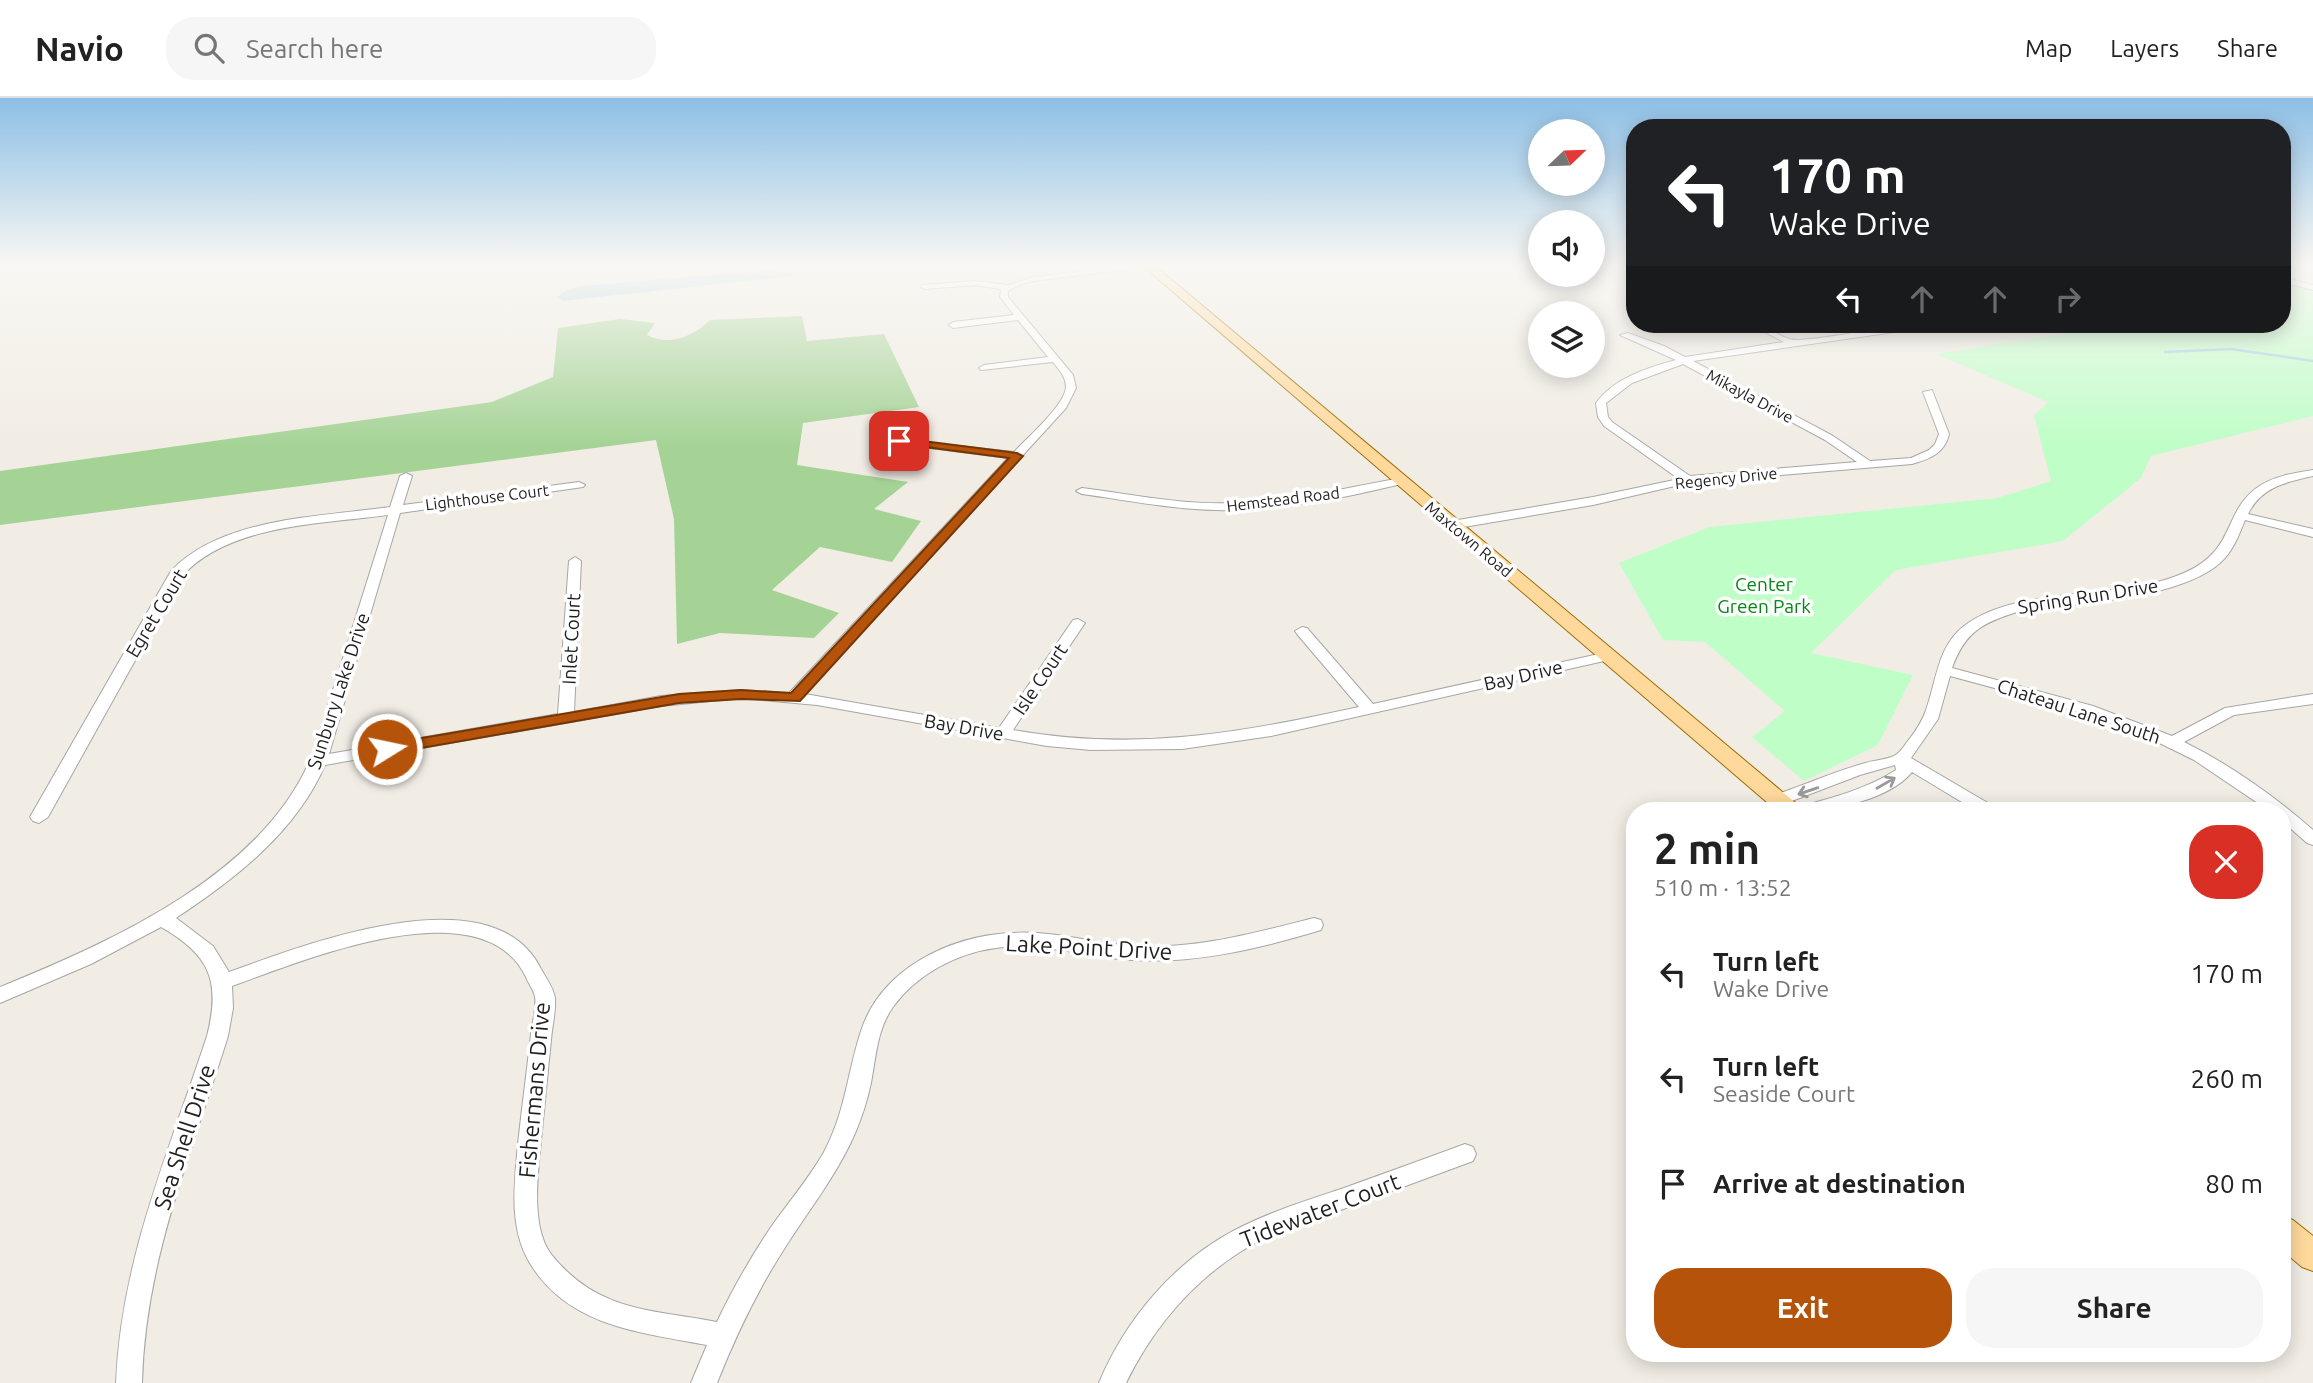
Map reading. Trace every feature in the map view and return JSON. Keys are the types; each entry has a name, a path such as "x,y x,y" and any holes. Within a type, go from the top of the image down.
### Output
{"main road":[{"name":"Maxtown Road","path":"1219,326 1780,802"},
{"path":"2291,1238 2313,1256"}],"street":[{"path":"794,697 1061,408 1069,395 1068,374 1028,326"},
{"path":"1772,333 1796,344"},
{"path":"1688,480 1616,430 1603,417 1601,410 1604,397 1618,386 1684,360 1869,333"},
{"name":"Mikayla Drive","path":"1625,335 1684,360 1829,438 1870,466"},
{"path":"984,369 1056,359"},
{"name":"Regency Drive","path":"1452,525 1688,480 1912,461 1925,457 1940,446 1944,434 1928,391"},
{"path":"899,441 1017,456"},
{"name":"Spring Run Drive","path":"1838,802 1880,787 1904,772 1902,759 1924,731 1936,704 1943,670 1952,646 1962,634 1994,614 2042,603 2146,588 2192,575 2215,561 2229,545 2247,505 2258,491 2278,481 2313,473"},
{"name":"Sunbury Lake Drive","path":"0,995 59,971 161,918 231,869 263,840 291,809 318,761 406,476"},
{"name":"Hemstead Road","path":"1082,491 1188,505 1234,507 1269,504 1401,481"},
{"name":"Lighthouse Court","path":"395,509 579,485"},
{"name":"Egret Court","path":"39,817 176,574 188,561 217,544 263,528 395,509"},
{"path":"2243,516 2313,533"},
{"name":"Inlet Court","path":"566,718 575,561"},
{"name":"Isle Court","path":"1003,734 1078,623"},
{"path":"1302,631 1369,709"},
{"name":"Bay Drive","path":"318,761 679,698 741,694 794,697 1003,734 1091,745 1182,744 1249,736 1608,656"},
{"name":"Chateau Lane South","path":"1943,670 2064,702 2173,742 2268,802"},
{"path":"2173,742 2230,711 2313,699"},
{"path":"1791,802 1884,762 1902,759 1974,802"},
{"name":"Chateau Lane South","path":"2291,820 2313,839"},
{"name":"Sea Shell Drive","path":"129,1383 134,1309 147,1252 215,1040 224,1001 222,982 213,958 200,944 161,918"},
{"name":"Lake Point Drive","path":"704,1383 722,1335 753,1277 835,1154 852,1115 861,1079 865,1046 873,1023 894,992 920,970 956,951 1009,939 1035,939 1134,953 1175,953 1236,945 1314,925"},
{"name":"Fishermans Drive","path":"222,982 331,945 415,927 457,926 483,931 515,945 530,959 540,976 545,997 525,1187 528,1233 541,1260 573,1294 587,1303 620,1316 722,1335"},
{"name":"Tidewater Court","path":"1112,1383 1138,1335 1161,1304 1195,1271 1233,1244 1268,1225 1465,1154"}],"green space":[{"path":"653,326 647,335 664,340 681,338 702,326 804,326 807,341 884,334 919,407 803,423 797,465 908,482 874,509 921,521 892,562 820,547 772,590 839,613 814,638 720,633 677,644 674,519 656,440 0,525 0,471 492,402 553,377 558,328"},
{"name":"Center Green Park","path":"2291,326 2313,326 2313,416 2151,456 2141,478 2063,541 1896,570 1811,653 1913,675 1878,745 1804,781 1752,737 1785,711 1705,642 1663,640 1619,563 1709,527 1998,498 2051,481 2034,415 2048,402 1936,354 2067,333 2291,333"}],"waterway":[{"path":"2165,352 2231,349 2313,361"}],"route":[{"path":"387,749 679,698 741,694 794,697 1017,456 899,441"}]}
